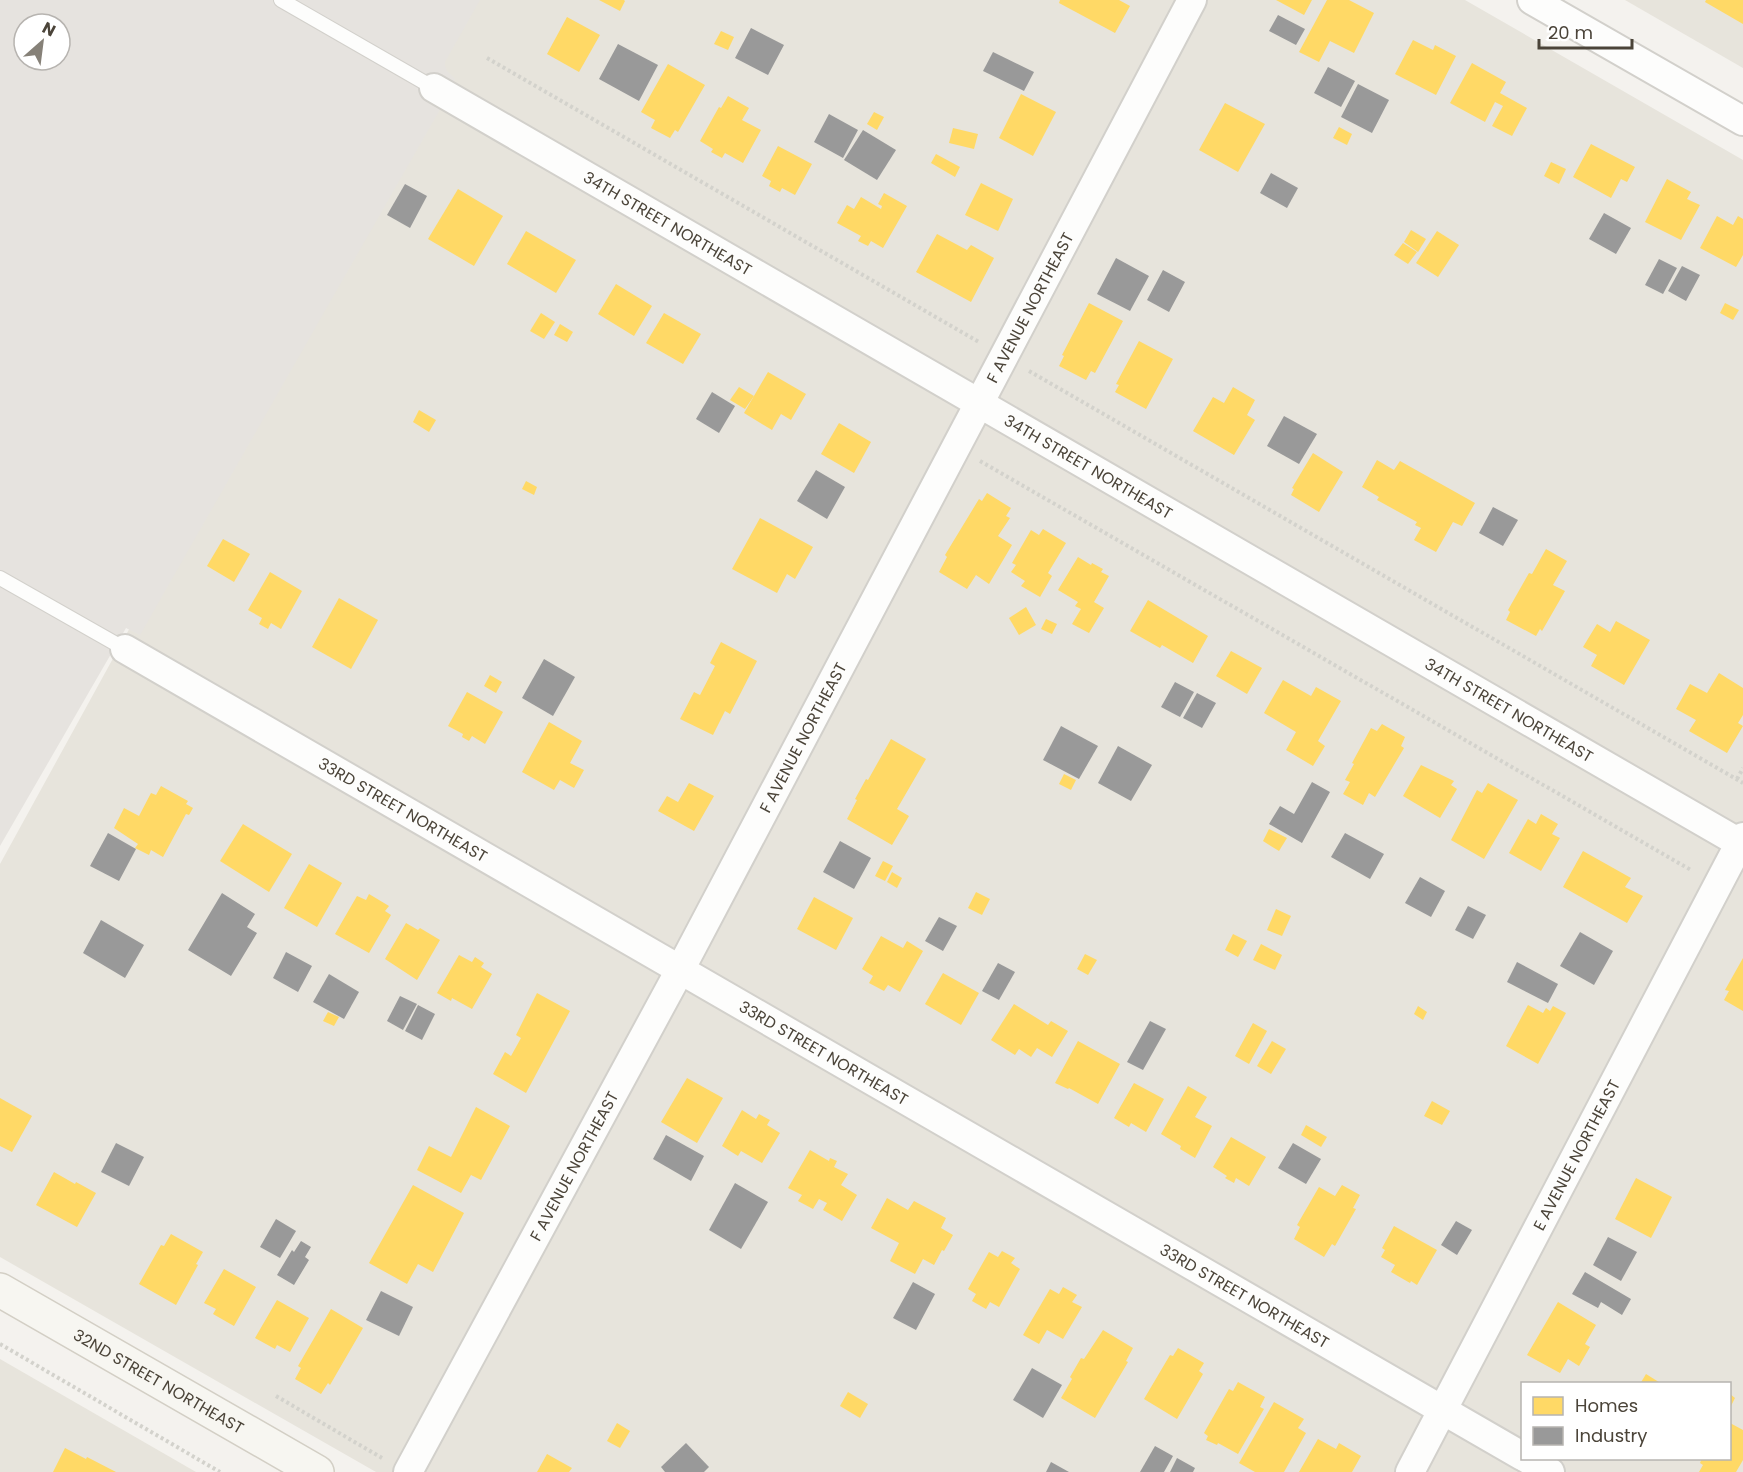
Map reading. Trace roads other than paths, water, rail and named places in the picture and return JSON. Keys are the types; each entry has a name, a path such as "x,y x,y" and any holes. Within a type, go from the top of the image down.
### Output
{"main road":[{"name":"32ND STREET NORTHEAST","path":"0,1290 317,1472"}],"street":[{"name":"F AVENUE NORTHEAST","path":"408,1472 680,970 1192,0"},
{"path":"1532,0 1743,121"},
{"name":"34TH STREET NORTHEAST","path":"434,88 1742,842"},
{"name":"33RD STREET NORTHEAST","path":"125,649 1521,1455"},
{"name":"E AVENUE NORTHEAST","path":"1410,1472 1742,842"},
{"name":"33RD STREET NORTHEAST","path":"1529,1460 1550,1472"}],"lane":[{"path":"281,0 434,88"},
{"path":"0,578 125,649"}]}
